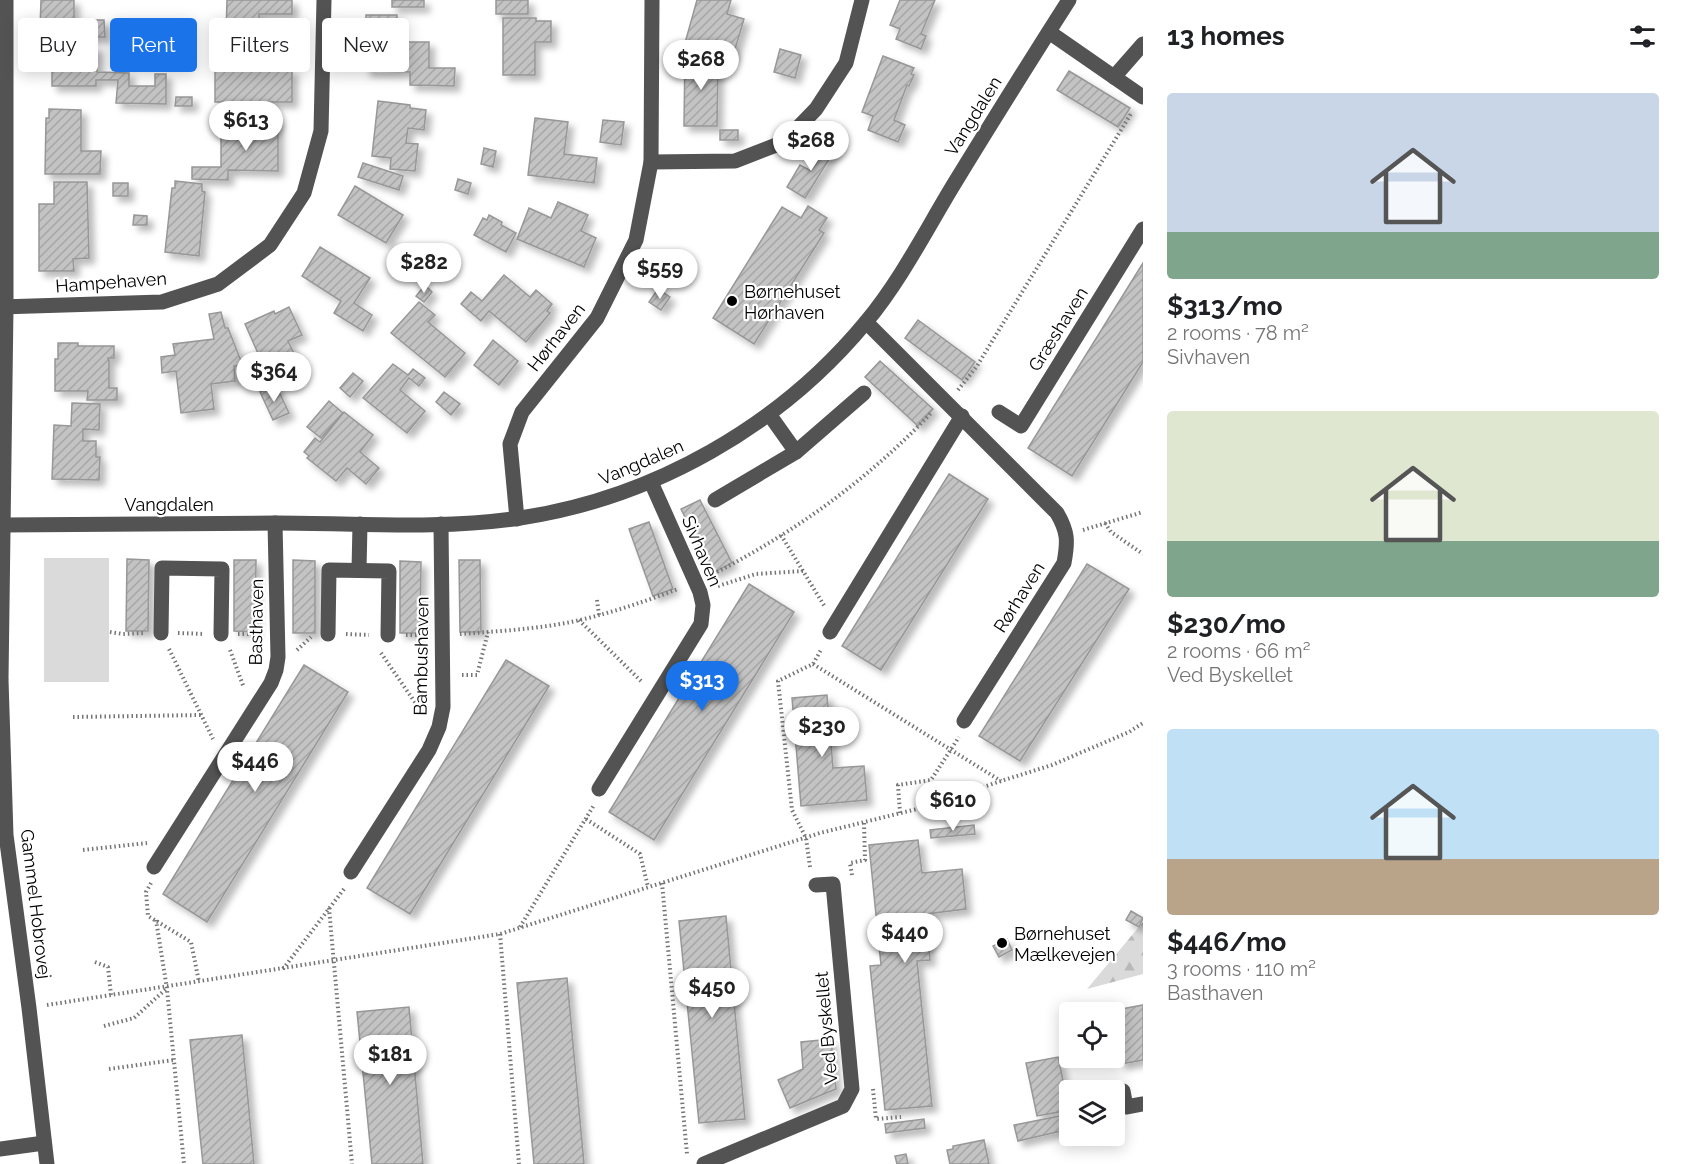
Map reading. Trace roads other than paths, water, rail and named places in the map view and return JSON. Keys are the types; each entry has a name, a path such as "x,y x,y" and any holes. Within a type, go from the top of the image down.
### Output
{"street":[{"name":"Gammel Hobrovej","path":"6,0 2,50 3,307 0,680 6,835 47,1164"},
{"name":"Hampehaven","path":"3,307 162,302 218,284 270,245 304,193 321,131 324,0"},
{"name":"Hørhaven","path":"517,519 510,444 522,412 597,318 636,240 651,162 652,0"},
{"path":"651,162 735,161 784,142 816,109 846,63 862,0"},
{"name":"Vangdalen","path":"2,525 441,524 517,519 598,501 651,482 707,455 769,414 816,375 866,322 900,274 1069,0"},
{"path":"1049,32 1142,96"},
{"path":"1114,77 1143,44"},
{"name":"Græshaven","path":"999,412 1021,426 1143,229"},
{"path":"830,632 962,416 866,322"},
{"path":"715,500 796,452 864,393"},
{"path":"769,414 796,452"},
{"name":"Rørhaven","path":"962,416 1058,513 1066,527 1067,544 1064,563 964,721"},
{"name":"Sivhaven","path":"599,789 701,624 703,605 698,587 651,482"},
{"name":"Basthaven","path":"154,867 271,683 276,670 275,523"},
{"path":"359,570 360,524"},
{"name":"Bambushaven","path":"351,872 429,750 443,707 441,524"},
{"path":"161,633 162,568 222,570 223,634"},
{"path":"328,634 329,570 359,570 389,571 388,635"},
{"name":"Ved Byskellet","path":"704,1164 843,1106 852,1089 833,884 816,885"},
{"path":"1125,1102 1126,1107 1143,1104"},
{"path":"0,1149 44,1143"}],"place":[{"name":"Børnehuset Hørhaven","path":"732,301"},
{"name":"Børnehuset Mælkevejen","path":"1002,943"}]}
